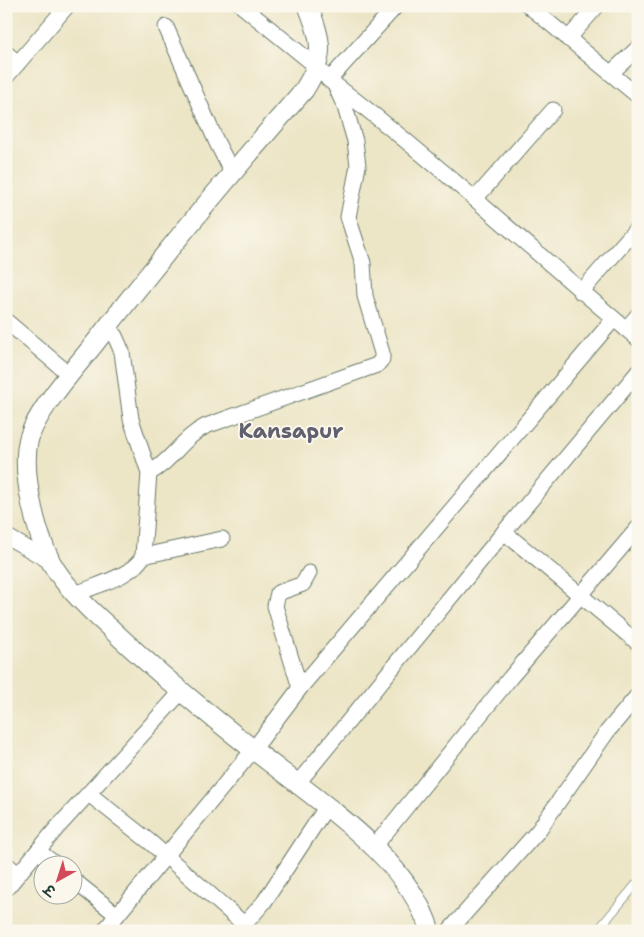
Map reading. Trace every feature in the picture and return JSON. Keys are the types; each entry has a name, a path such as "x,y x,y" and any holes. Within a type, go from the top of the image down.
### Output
{"street":[{"path":"6,77 67,6"},
{"path":"242,6 476,199 638,340"},
{"path":"148,473 161,467 195,432 206,426 377,365 382,359 382,353 365,296 362,263 348,217 358,166 355,141 345,107 327,78 319,54 319,34 308,6"},
{"path":"396,6 327,78 304,90 232,172 70,375 44,410 30,436 26,476 36,522 51,562 76,594 135,652 253,750 327,806 374,847 404,882 427,918 430,931"},
{"path":"529,6 638,96"},
{"path":"568,40 597,6"},
{"path":"166,27 217,143 232,172"},
{"path":"611,73 638,48"},
{"path":"6,53 18,64"},
{"path":"476,199 553,110"},
{"path":"581,292 638,227"},
{"path":"626,329 638,315"},
{"path":"104,931 253,750 300,688 613,320"},
{"path":"6,322 70,375"},
{"path":"76,594 132,571 139,564 143,556 148,473 131,419 122,352 115,336 108,327"},
{"path":"297,784 638,372"},
{"path":"374,847 510,678 638,528"},
{"path":"504,532 638,643"},
{"path":"6,536 51,562"},
{"path":"143,556 222,539"},
{"path":"300,688 275,601 278,593 303,584 309,573"},
{"path":"6,889 12,869 38,851 182,691"},
{"path":"449,931 543,824 608,732 638,695"},
{"path":"90,794 166,855 242,928 264,902 327,806"},
{"path":"38,851 42,854"},
{"path":"82,887 117,915"}],"lane":[{"path":"597,931 638,882"}],"district":[{"name":"Kansapur","path":"291,431"}]}
